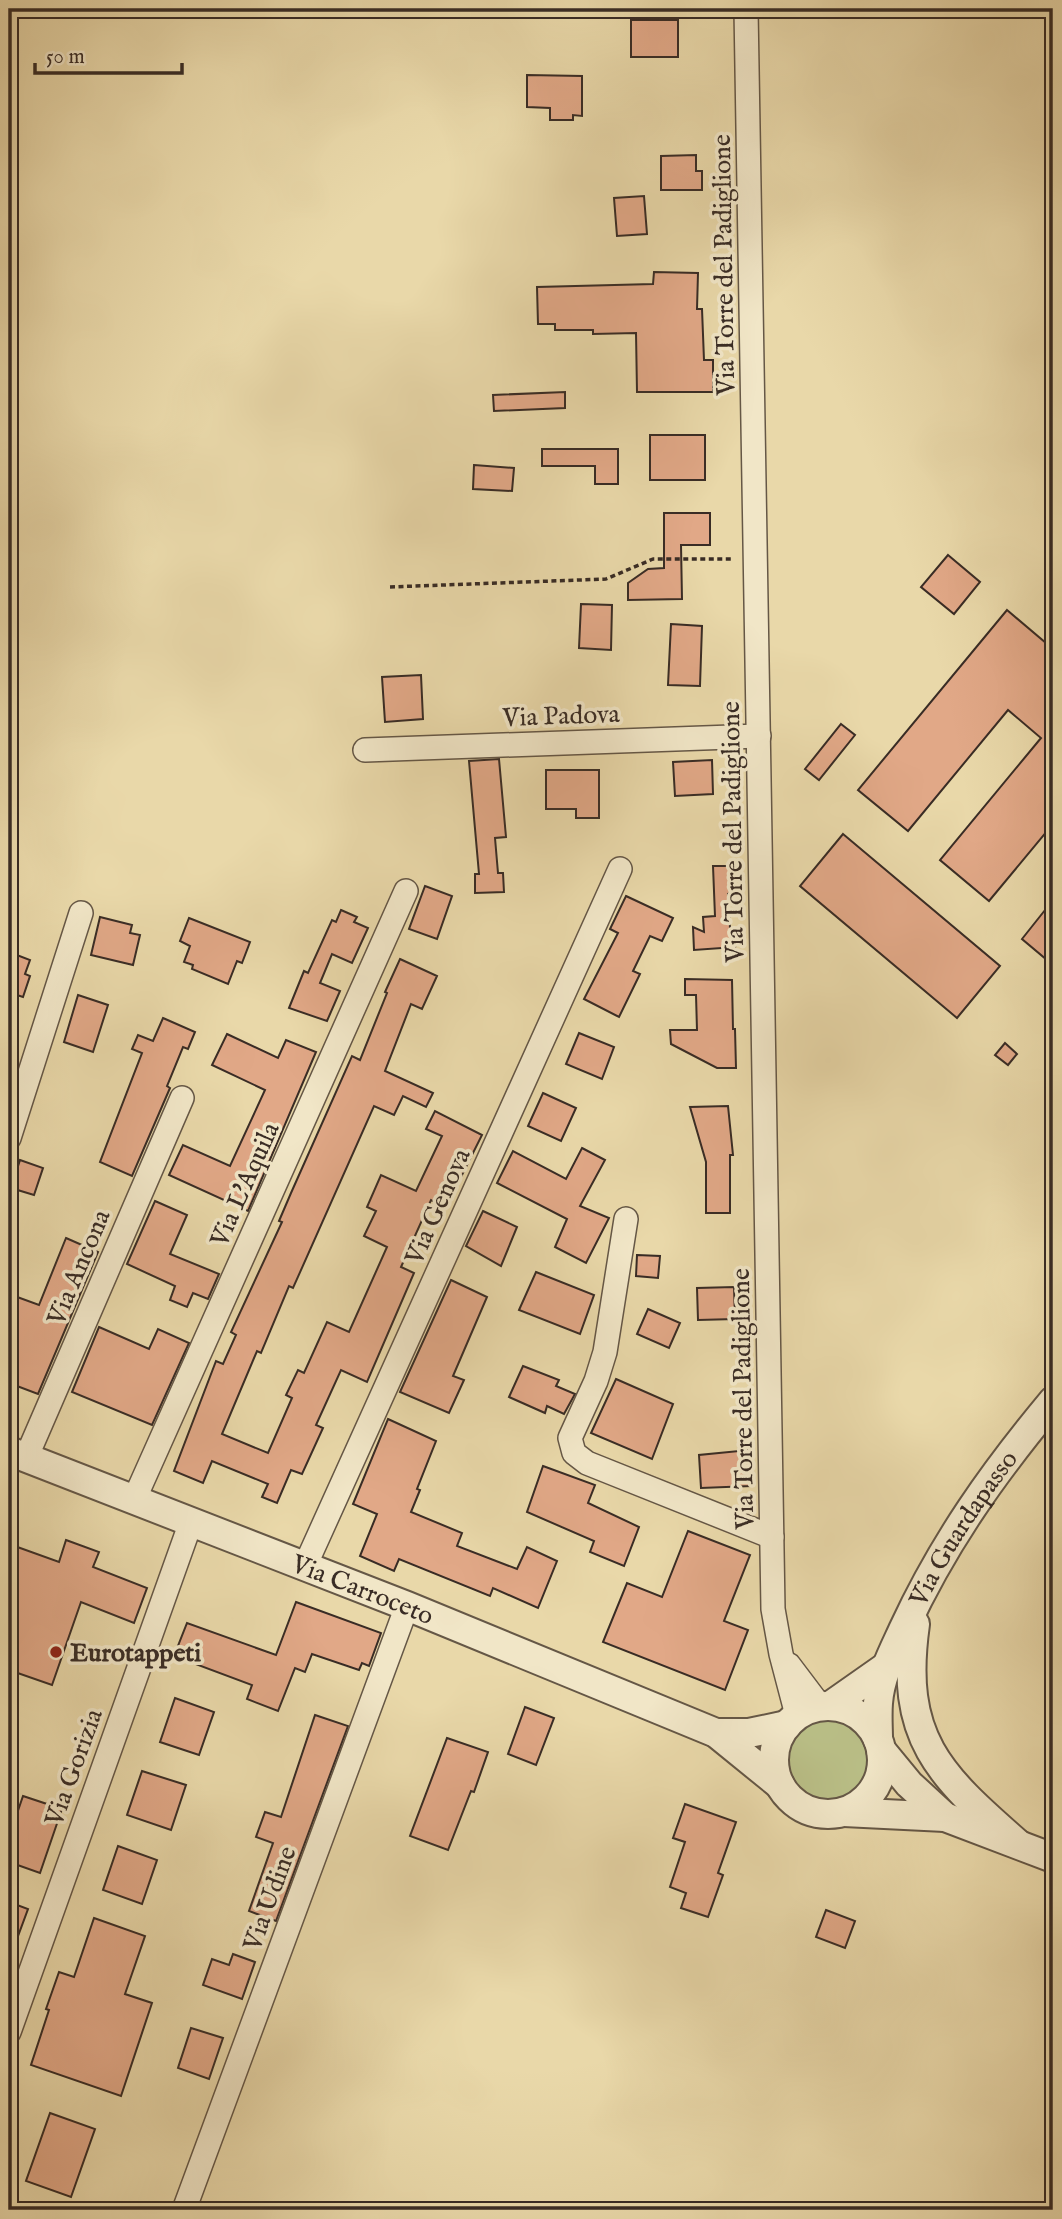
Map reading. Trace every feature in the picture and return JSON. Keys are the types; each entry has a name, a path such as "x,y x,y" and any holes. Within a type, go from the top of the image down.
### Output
{"street":[{"name":"Via Torre del Padiglione","path":"746,9 773,1609 781,1654 809,1713"},
{"name":"Via Padova","path":"365,750 759,736"},
{"name":"Via Genova","path":"305,1566 620,869"},
{"name":"Via L'Aquila","path":"134,1500 406,891"},
{"path":"9,1138 81,913"},
{"name":"Via Ancona","path":"17,1454 182,1098"},
{"path":"626,1219 605,1352 592,1390 572,1434 571,1447 578,1457 592,1465 772,1537"},
{"name":"Via Guardapasso","path":"880,1745 878,1702 887,1666 919,1597 968,1511 1008,1454 1053,1401"},
{"name":"Via Carroceto","path":"17,1454 407,1606 716,1733 780,1785"},
{"name":"Via Gorizia","path":"9,2032 191,1522"},
{"path":"919,1597 910,1658 915,1709 930,1753 942,1771 976,1807 1018,1844"},
{"name":"Via Udine","path":"184,2210 407,1606"},
{"path":"887,1666 809,1713 775,1747 775,1773 789,1797 807,1810 829,1814 844,1812 946,1817 1053,1858"},
{"path":"809,1713 846,1709 860,1716 871,1727 880,1745 909,1784 946,1817"},
{"name":"Via Carroceto","path":"716,1733 749,1733 809,1713"},
{"path":"844,1812 867,1798 875,1788 880,1776 880,1745"}],"path":[{"path":"390,587 606,579 653,559 756,559"}],"green space":[{"path":"828,1716 845,1720 859,1729 868,1743 872,1760 868,1777 859,1791 845,1800 828,1804 811,1800 797,1791 788,1777 784,1760 788,1743 797,1729 811,1720"}],"building":[{"path":"631,20 678,20 678,57 631,57"},
{"path":"527,75 582,76 582,116 573,115 573,120 550,120 550,108 527,107"},
{"path":"696,155 696,171 702,171 702,190 661,190 661,156"},
{"path":"644,196 647,234 617,236 614,198"},
{"path":"654,272 698,273 697,309 702,309 704,360 713,360 713,392 637,392 636,333 593,334 593,330 555,330 555,324 538,324 537,287 653,284"},
{"path":"565,392 565,408 494,411 493,395"},
{"path":"650,435 705,435 705,480 650,480"},
{"path":"542,449 618,449 618,484 595,484 595,466 542,466"},
{"path":"474,465 514,468 512,491 473,489"},
{"path":"664,513 710,513 710,545 681,545 682,599 628,600 628,583 648,569 664,568"},
{"path":"948,555 980,582 954,614 921,587"},
{"path":"581,604 612,605 611,650 579,648"},
{"path":"1007,610 1053,649 1053,824 989,901 940,860 1041,738 1008,710 908,831 858,790"},
{"path":"671,624 702,626 700,686 668,685"},
{"path":"421,675 423,719 385,722 382,677"},
{"path":"841,724 855,735 819,780 805,769"},
{"path":"499,759 506,837 495,838 498,873 503,873 504,892 475,893 475,874 479,874 469,761"},
{"path":"712,760 713,794 675,796 673,762"},
{"path":"546,770 599,770 599,818 576,818 576,809 546,809"},
{"path":"843,834 1000,966 957,1018 800,886"},
{"path":"713,866 735,866 736,893 728,894 731,945 736,947 694,950 693,927 704,932 703,917 715,916"},
{"path":"425,886 452,896 437,939 409,929"},
{"path":"626,896 673,918 662,941 650,936 633,971 640,974 619,1017 584,999 618,933 610,929"},
{"path":"1053,900 1053,965 1022,939"},
{"path":"341,910 357,917 354,922 368,928 352,963 332,954 320,983 340,991 327,1021 289,1008 304,971 308,973 332,920 336,922"},
{"path":"100,917 132,925 130,933 140,935 133,965 91,955"},
{"path":"189,918 250,942 242,963 237,961 228,984 192,969 193,965 184,962 190,946 180,941"},
{"path":"9,952 30,960 25,974 30,976 23,997 17,995 11,1014 9,1013"},
{"path":"400,959 437,976 422,1009 411,1004 385,1071 433,1093 426,1107 403,1096 394,1115 374,1106 293,1288 289,1286 261,1353 257,1351 222,1434 268,1453 292,1398 286,1395 298,1370 304,1373 327,1322 349,1332 387,1247 364,1236 376,1211 367,1207 381,1175 416,1191 442,1136 426,1129 435,1111 482,1135 449,1201 438,1195 435,1202 431,1200 401,1267 414,1273 367,1382 341,1370 316,1425 323,1428 302,1474 291,1470 277,1503 262,1497 268,1484 212,1461 203,1483 174,1471 216,1361 223,1364 236,1335 231,1332 282,1222 279,1221 291,1193 352,1056 360,1060"},
{"path":"685,979 732,980 736,1068 717,1068 671,1044 670,1030 697,1030 696,995 685,995"},
{"path":"78,995 108,1005 93,1052 64,1042"},
{"path":"163,1018 195,1032 188,1049 183,1047 167,1086 170,1088 132,1176 100,1162 142,1053 132,1049 138,1035 153,1041"},
{"path":"579,1033 614,1047 602,1079 566,1064"},
{"path":"227,1034 278,1058 286,1040 316,1052 248,1211 169,1175 183,1145 230,1166 265,1090 212,1065"},
{"path":"1005,1043 1017,1054 1008,1065 995,1055"},
{"path":"543,1093 576,1108 561,1141 528,1126"},
{"path":"728,1106 733,1155 730,1155 730,1213 706,1213 706,1162 690,1107"},
{"path":"582,1148 605,1160 580,1206 609,1218 586,1263 555,1247 567,1219 497,1183 513,1151 566,1179"},
{"path":"20,1160 43,1168 34,1195 11,1188"},
{"path":"155,1201 187,1215 170,1254 219,1274 208,1299 193,1293 187,1307 170,1300 175,1286 127,1264"},
{"path":"483,1211 517,1227 501,1266 466,1246"},
{"path":"66,1238 98,1252 38,1394 9,1383 9,1294 39,1305"},
{"path":"637,1255 660,1256 658,1278 636,1276"},
{"path":"536,1272 594,1295 580,1334 519,1310"},
{"path":"451,1280 487,1297 453,1376 464,1380 449,1413 400,1392"},
{"path":"734,1287 735,1319 698,1320 697,1288"},
{"path":"648,1309 680,1323 669,1348 637,1334"},
{"path":"99,1327 149,1349 158,1329 189,1343 152,1425 72,1392"},
{"path":"523,1366 559,1380 556,1386 575,1394 564,1414 547,1406 545,1413 509,1397"},
{"path":"616,1379 673,1404 652,1459 591,1433"},
{"path":"388,1419 436,1441 411,1512 462,1533 457,1546 517,1569 527,1547 557,1561 538,1608 493,1588 490,1596 399,1559 394,1571 360,1556 377,1514 353,1504"},
{"path":"749,1450 751,1486 701,1488 699,1455"},
{"path":"543,1466 595,1485 588,1503 639,1527 624,1566 590,1552 594,1541 527,1512"},
{"path":"688,1531 750,1555 724,1621 748,1630 725,1690 603,1642 627,1583 662,1597"},
{"path":"66,1540 99,1552 93,1567 147,1588 134,1623 81,1602 52,1685 9,1670 9,1544 59,1562"},
{"path":"296,1602 381,1633 369,1666 362,1663 359,1670 312,1654 305,1672 295,1668 278,1711 247,1699 252,1685 174,1656 187,1623 276,1655"},
{"path":"175,1698 214,1712 199,1755 160,1742"},
{"path":"525,1707 554,1718 536,1765 508,1754"},
{"path":"315,1715 348,1726 276,1921 249,1911 273,1843 256,1837 265,1812 281,1817"},
{"path":"447,1738 488,1752 474,1792 471,1791 448,1850 410,1836"},
{"path":"142,1771 186,1785 171,1830 127,1815"},
{"path":"23,1796 62,1809 40,1873 9,1862 9,1837"},
{"path":"685,1804 736,1822 718,1873 723,1875 708,1917 681,1908 686,1893 670,1887 685,1842 673,1838"},
{"path":"118,1846 157,1860 142,1904 103,1890"},
{"path":"9,1902 28,1909 11,1955 9,1955"},
{"path":"826,1910 855,1921 845,1948 816,1937"},
{"path":"94,1918 145,1936 125,1994 152,2003 121,2096 31,2065 59,1972 74,1977"},
{"path":"233,1954 255,1962 242,1999 203,1985 212,1959 229,1965"},
{"path":"191,2028 223,2038 209,2079 178,2068"},
{"path":"50,2113 95,2129 71,2197 26,2181"}],"place":[{"name":"Eurotappeti","path":"56,1652"}]}
